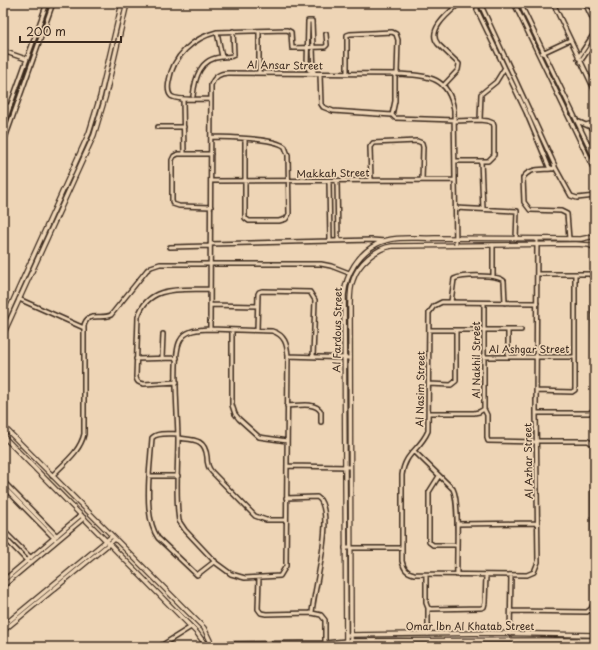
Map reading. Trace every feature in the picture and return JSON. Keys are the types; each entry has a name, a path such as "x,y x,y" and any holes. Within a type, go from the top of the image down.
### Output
{"street":[{"path":"3,126 47,3"},
{"path":"3,144 53,3"},
{"path":"3,335 8,317 92,125 122,3"},
{"path":"3,323 19,299 95,131 105,98 127,3"},
{"path":"456,245 455,120 453,103 443,86 460,66 438,44 434,39 434,36 437,27 460,3"},
{"path":"477,3 477,10 504,69 526,112 549,167 553,168"},
{"path":"480,3 553,168 571,196 577,198 595,196"},
{"path":"514,3 595,172"},
{"path":"520,3 595,159"},
{"path":"553,3 594,89"},
{"path":"585,3 595,24"},
{"path":"308,20 312,21 314,47 314,72 309,70 307,67 308,20"},
{"path":"211,99 174,98 169,93 169,81 173,65 184,51 200,38 218,32 289,30 291,34 292,48 307,48 325,47 327,45 326,34"},
{"path":"193,96 195,79 200,70 209,62 222,56 234,56 233,31"},
{"path":"259,31 259,73"},
{"path":"218,32 222,56"},
{"path":"347,74 346,38 350,34 392,32 397,37 396,74 392,115"},
{"path":"578,58 595,32"},
{"path":"530,37 535,34"},
{"path":"539,55 570,40"},
{"path":"580,62 595,40"},
{"path":"3,51 26,59"},
{"path":"480,120 481,94 496,82 504,69"},
{"name":"Al Ansar Street","path":"210,329 212,82 220,74 228,73 314,72 320,74 396,74 429,77 433,78 443,86"},
{"path":"320,74 321,104 327,110 392,115 396,119 480,120 491,122 494,126 494,155 488,161 455,161"},
{"path":"183,99 184,154"},
{"path":"3,104 10,106"},
{"path":"577,121 595,129"},
{"path":"586,125 589,124 595,126"},
{"path":"158,127 184,127"},
{"path":"211,137 245,139 277,142 283,145 288,155 289,214 286,219 279,221 249,221 244,216 245,139"},
{"path":"371,180 370,147 373,143 417,141 422,143 423,147 422,180"},
{"path":"211,154 178,154 174,156 172,160 173,204 179,206 211,207"},
{"path":"481,161 483,209"},
{"path":"553,168 531,171 524,175 524,202 530,210 561,211 567,214 569,239"},
{"name":"Makkah Street","path":"211,181 288,182 455,180"},
{"path":"330,181 330,241"},
{"path":"337,181 338,240"},
{"path":"455,208 517,211 516,239"},
{"name":"Al Fardous Street","path":"346,647 344,295 346,280 349,273 364,254 385,241 401,239 455,238 581,239 595,236"},
{"name":"Al Azhar Street","path":"426,574 511,576 528,575 536,569 538,562 536,390 538,239"},
{"path":"170,247 338,240 385,241"},
{"name":"Al Fardous Street","path":"351,647 350,358 351,286 355,275 365,262 378,251 388,246 537,244 584,245 595,248"},
{"path":"492,276 493,245"},
{"path":"52,476 74,453 82,441 84,434 85,321 90,317 105,317 111,315 151,267 160,264 324,264 349,273"},
{"path":"536,413 589,413 593,411 595,396 593,276 588,274 537,274"},
{"path":"536,390 572,392 575,390 575,274"},
{"path":"451,302 454,279 465,276 492,276 500,277 504,281 505,303"},
{"path":"176,382 144,384 138,382 136,377 136,359 138,318 140,311 147,300 164,291 210,289"},
{"path":"257,330 257,306 259,292 262,290 310,292 313,294 315,300 313,357"},
{"path":"19,299 84,328"},
{"name":"Al Nasim Street","path":"426,574 414,574 406,571 402,561 402,474 404,462 423,441 428,431 429,313 437,304 451,302 537,303"},
{"name":"Al Nakhil Street","path":"429,413 474,413 484,409 484,303"},
{"path":"210,305 257,306"},
{"path":"195,330 232,330 272,331 278,333 286,342 288,356 286,566 280,576 239,577 225,570 179,521 176,382 177,349 184,336 195,330"},
{"path":"232,330 232,405 235,414 259,437 264,439 287,441"},
{"path":"429,330 521,330"},
{"path":"508,330 508,357"},
{"path":"429,384 451,385 456,381 456,331"},
{"path":"162,359 163,334"},
{"path":"288,356 350,358"},
{"name":"Al Ashgar Street","path":"483,357 575,357"},
{"path":"136,359 177,358"},
{"path":"287,406 317,407 321,412 321,422"},
{"path":"484,409 487,414 488,441 590,442 594,447 594,602 591,609 587,612 511,611"},
{"path":"3,426 204,628 213,645 326,643 346,641"},
{"path":"178,434 157,434 152,438 149,492 151,516 155,533 158,538 197,575 215,561"},
{"path":"3,436 198,633 206,647"},
{"path":"178,438 194,440 205,447 209,469 255,516 266,520 286,520"},
{"path":"414,451 455,493 457,524 456,574"},
{"path":"287,466 350,467"},
{"path":"149,476 178,476"},
{"path":"439,476 429,492 429,542 433,545 456,545"},
{"path":"3,481 57,538"},
{"path":"3,486 57,538"},
{"path":"286,498 317,497 321,500 324,506 324,542 312,613"},
{"path":"3,586 32,559 82,517"},
{"path":"457,524 537,523"},
{"path":"3,530 32,559"},
{"path":"4,538 29,562"},
{"path":"3,626 113,538"},
{"path":"3,632 107,542"},
{"path":"345,548 402,548"},
{"path":"3,581 29,562"},
{"path":"426,574 428,634"},
{"path":"428,608 484,607 486,576"},
{"path":"510,634 511,576"},
{"path":"259,577 258,609 261,613 319,614 324,617 326,643"},
{"path":"345,578 350,578"},
{"path":"159,647 191,627"},
{"path":"472,634 472,640"},
{"name":"Omar Ibn Al Khatab Street","path":"346,635 595,635"},
{"name":"Omar Ibn Al Khatab Street","path":"346,641 595,640"}]}
